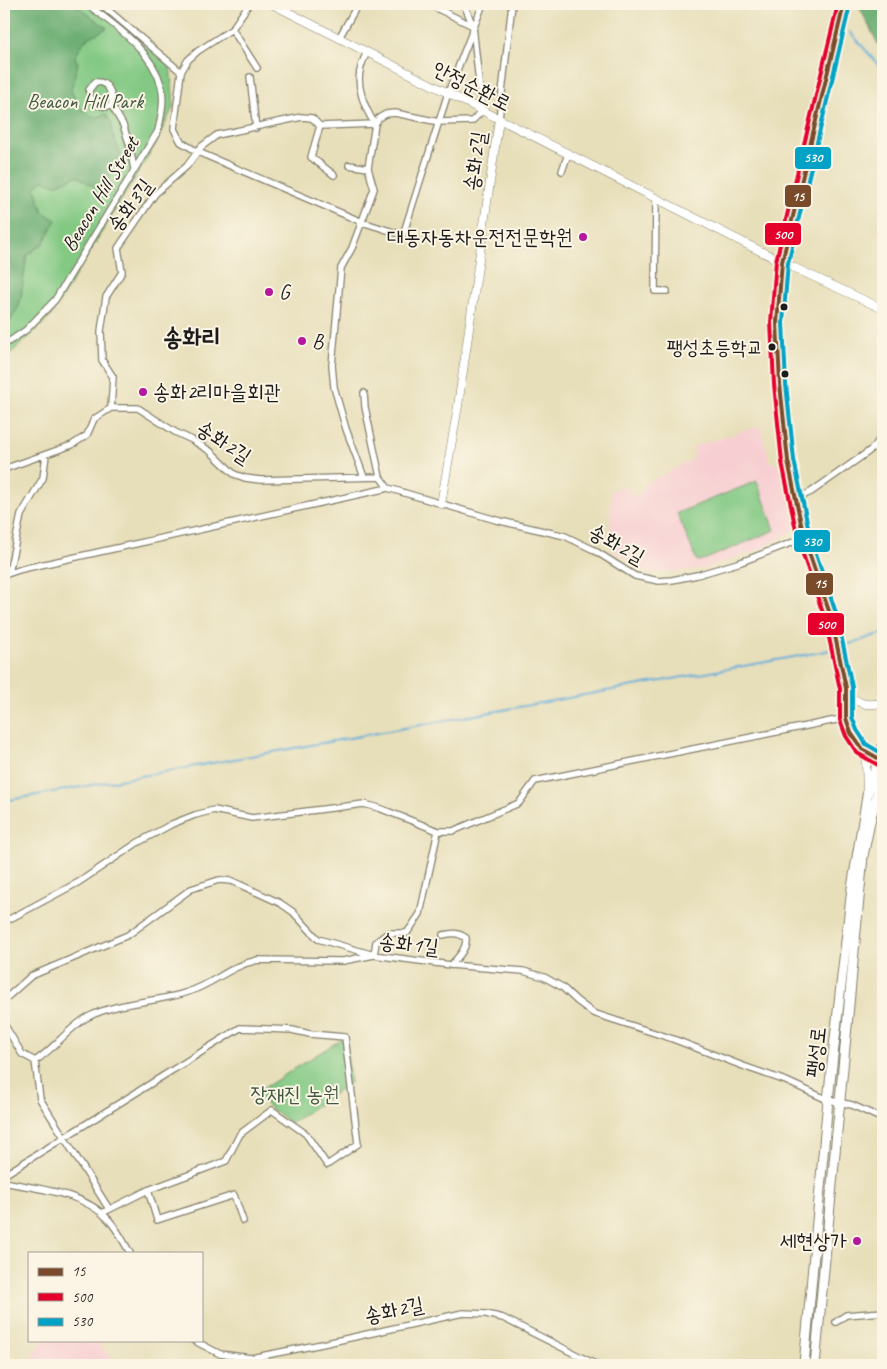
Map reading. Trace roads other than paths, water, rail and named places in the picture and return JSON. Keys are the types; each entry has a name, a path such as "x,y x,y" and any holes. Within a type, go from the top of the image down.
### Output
{"main road":[{"name":"팽성로","path":"804,1365 828,1100 852,888 867,796 881,759 883,746"},
{"name":"팽성로","path":"814,1365 863,856 883,773"}],"street":[{"name":"Beacon Hill Street","path":"4,345 26,330 55,300 158,131 162,115 162,87 155,70 140,50 121,31 87,4"},
{"path":"100,4 181,72"},
{"path":"249,4 232,29 198,51 188,60 181,72 174,129 180,142 198,152 362,222 403,235 448,93 483,4"},
{"name":"안정순환로","path":"272,4 782,262 883,309"},
{"path":"339,38 358,4"},
{"path":"428,4 474,26"},
{"path":"464,4 474,26 482,111"},
{"path":"499,119 512,4"},
{"path":"844,4 782,262 777,323 780,384 788,461 804,538 830,617 837,648 846,688 846,718 851,733 862,748 881,759"},
{"path":"232,29 257,68"},
{"path":"364,476 346,429 334,387 332,365 341,268 352,248 374,189 368,168 375,124 367,111 359,79 360,67 367,52"},
{"path":"250,77 256,128"},
{"path":"112,106 105,107 93,101 88,93 92,84 98,82 107,86 111,93 112,106 123,125 134,169"},
{"name":"송화3길","path":"111,408 113,377 102,360 101,331 106,297 122,272 118,248 155,194 187,166 198,152 216,135 302,117 312,118 320,126 375,124 378,118 386,114 395,113 439,122 472,121 482,111"},
{"name":"송화2길","path":"441,504 458,406 499,119"},
{"path":"320,126 311,157 334,175"},
{"path":"562,171 568,154"},
{"path":"349,165 368,168"},
{"path":"656,199 655,291 667,291"},
{"path":"364,393 365,407 380,477 388,488"},
{"path":"4,469 72,445 87,435 94,419 111,408"},
{"name":"송화2길","path":"111,408 138,408 175,432 210,451 234,474 245,478 260,480 380,477"},
{"path":"796,499 811,492 868,452 875,446 883,432"},
{"path":"6,574 20,514 42,478 46,455"},
{"name":"송화2길","path":"6,574 388,488 496,520 565,536 592,549 636,576 659,581 697,576 741,562 804,538"},
{"path":"846,688 850,696 861,703 872,705 883,702"},
{"path":"4,922 79,882 137,844 172,824 214,810 252,818 364,804 438,831 453,831 519,804 535,781 846,718"},
{"path":"862,748 866,770 867,796"},
{"path":"4,1000 31,976 128,935 191,888 220,880 232,881 280,903 293,912 318,940 374,956 376,942 388,933 407,933 420,914 438,831"},
{"path":"443,935 454,933 461,934 466,938 467,944 451,965"},
{"name":"송화1길","path":"35,1061 48,1053 88,1018 109,1010 189,992 245,963 258,960 343,961 374,956 523,971 544,977 562,986 593,1013 786,1080 828,1100 852,1105 883,1119"},
{"path":"4,1024 22,1054 35,1061 40,1099 109,1209"},
{"path":"4,1175 240,1028 292,1030 310,1034 345,1037 358,1144 327,1165 306,1134 272,1110 240,1134 226,1160 148,1190 102,1213"},
{"path":"4,1182 73,1197 85,1202 110,1220 129,1252"},
{"path":"148,1190 157,1220 234,1195 243,1221"},
{"path":"836,1322 846,1315 883,1312"},
{"name":"송화2길","path":"197,1342 220,1354 250,1358 277,1354 463,1313 486,1314 503,1318 597,1365"}],"waterway":[{"path":"850,32 883,70"},
{"path":"840,647 883,633"},
{"path":"4,801 836,648"}],"place":[{"name":"대동자동차운전전문학원","path":"583,237"},
{"name":"G","path":"269,292"},
{"name":"B","path":"302,341"},
{"name":"팽성초등학교","path":"772,347"},
{"name":"송화2리마을회관","path":"143,392"},
{"name":"세현상가","path":"857,1241"}],"district":[{"name":"송화리","path":"192,337"}],"park label":[{"name":"Beacon Hill Park","path":"85,101"},
{"name":"장재진 농원","path":"295,1094"}]}
